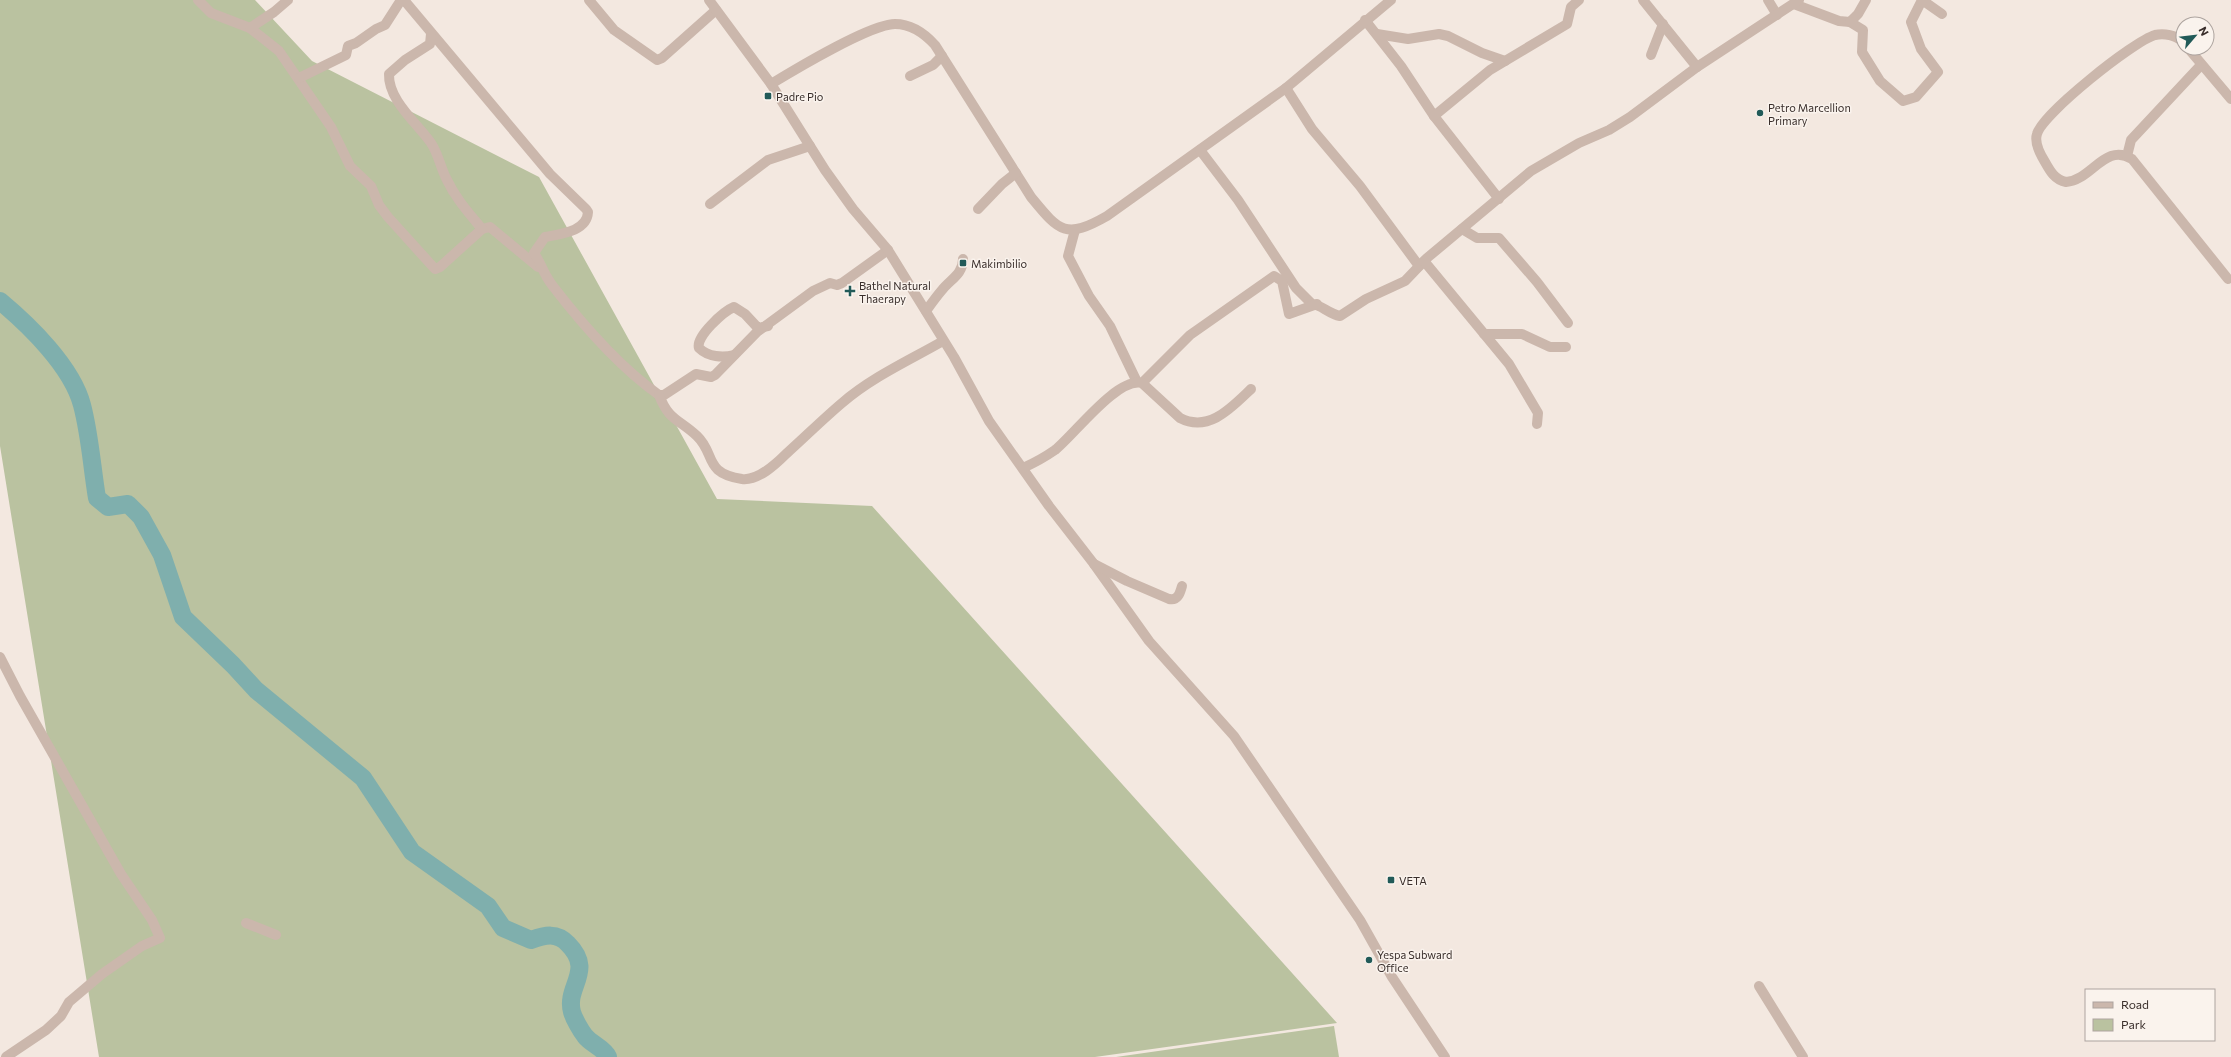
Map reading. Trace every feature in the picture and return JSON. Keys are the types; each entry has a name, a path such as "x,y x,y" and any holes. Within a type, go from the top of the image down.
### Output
{"street":[{"path":"198,0 211,13 250,28 279,51 299,78 315,106 331,128 350,166 371,186 378,204 388,217 435,269 440,267 482,229 488,227 493,228 540,268 552,285 599,341 659,395 670,417 700,439 710,462 716,469 741,478 748,479 756,476 778,461 843,402 877,378 943,341"},
{"path":"250,28 274,12 288,0"},
{"path":"299,78 346,55 348,46 376,28 385,25 402,0 545,169 588,212 585,220 572,232 545,237 534,253 540,262 540,268"},
{"path":"589,0 614,30 656,60 662,58 716,10"},
{"path":"709,0 771,84 810,146 853,209 888,250 926,311 989,421 1049,506 1094,564 1149,641 1234,736 1360,920 1392,977 1445,1057"},
{"path":"771,84 866,33 891,24 906,26 916,30 928,38 942,56 1031,197 1050,220 1061,228 1075,230 1107,216 1286,88 1365,20 1391,0"},
{"path":"1643,0 1697,67"},
{"path":"1768,0 1777,15"},
{"path":"1850,22 1858,14 1866,0"},
{"path":"1200,150 1238,200 1296,288 1312,304 1317,304 1327,312 1340,316 1383,290 1398,286 1462,229 1538,167 1585,140 1609,130 1630,117 1697,67 1796,2 1839,21 1850,22 1863,30 1862,52 1880,81 1903,101 1916,97 1938,72 1921,49 1911,22 1922,0 1942,14"},
{"path":"1434,116 1476,80 1505,60 1567,24 1571,2"},
{"path":"1365,20 1377,34 1434,116 1499,199"},
{"path":"1651,55 1663,24"},
{"path":"431,34 430,44 405,60 389,74 389,82 398,101 432,144 438,163 458,201 482,229"},
{"path":"1377,34 1408,39 1439,34 1448,36 1482,53 1505,60"},
{"path":"2175,37 2163,34 2152,36 2140,43 2076,90 2042,124 2037,134 2037,145 2043,160 2053,174 2063,182 2075,180 2111,155 2118,154 2127,156 2144,173 2228,279"},
{"path":"910,76 933,65 942,56"},
{"path":"2194,56 2231,99"},
{"path":"2127,156 2131,140 2168,103 2201,65"},
{"path":"1286,88 1312,129 1422,264 1509,364 1538,413 1537,424"},
{"path":"710,204 768,160 810,146"},
{"path":"978,209 1002,184 1016,173"},
{"path":"1462,229 1477,238 1499,238 1537,282 1568,323"},
{"path":"1075,230 1068,256 1089,296 1110,326 1140,382 1180,418 1187,421 1199,422 1224,414 1251,389"},
{"path":"659,395 664,395 696,374 711,377 715,375 758,332 813,291 825,285 842,283 888,250"},
{"path":"926,311 942,289 958,275 963,266 963,259"},
{"path":"1023,468 1055,450 1122,387 1130,382 1140,382 1190,335 1274,276 1282,281 1289,314 1317,304"},
{"path":"736,354 725,358 711,354 700,350 698,341 720,315 734,307 745,314 758,328 768,326"},
{"path":"1484,334 1522,334 1550,348 1566,347"},
{"path":"1094,564 1127,581 1169,599 1175,599 1178,596 1182,586"},
{"path":"0,657 20,696 121,874 152,920 160,938 142,946 102,974 69,1002 61,1016 46,1030 6,1057"},
{"path":"246,923 276,935"},
{"path":"1759,986 1803,1057"}],"green space":[{"path":"0,0 255,0 312,61 539,177 717,499 872,506 1337,1023 1095,1057 99,1057 0,446"},
{"path":"1334,1026 1339,1057 1116,1057"}],"waterway":[{"path":"0,301 24,322 48,348 69,376 77,391 85,416 97,498 108,507 128,504 141,517 162,555 183,617 233,665 256,690 363,778 412,852 488,906 503,928 531,940 546,936 555,936 564,940 568,944 576,954 579,962 578,978 572,994 571,1003 573,1015 585,1036 604,1051 608,1057"}],"place":[{"name":"Padre Pio","path":"768,96"},
{"name":"Petro Marcellion Primary","path":"1760,113"},
{"name":"Makimbilio","path":"963,263"},
{"name":"Bathel Natural Thaerapy","path":"850,291"},
{"name":"VETA","path":"1391,880"},
{"name":"Yespa Subward Office","path":"1369,960"}]}
